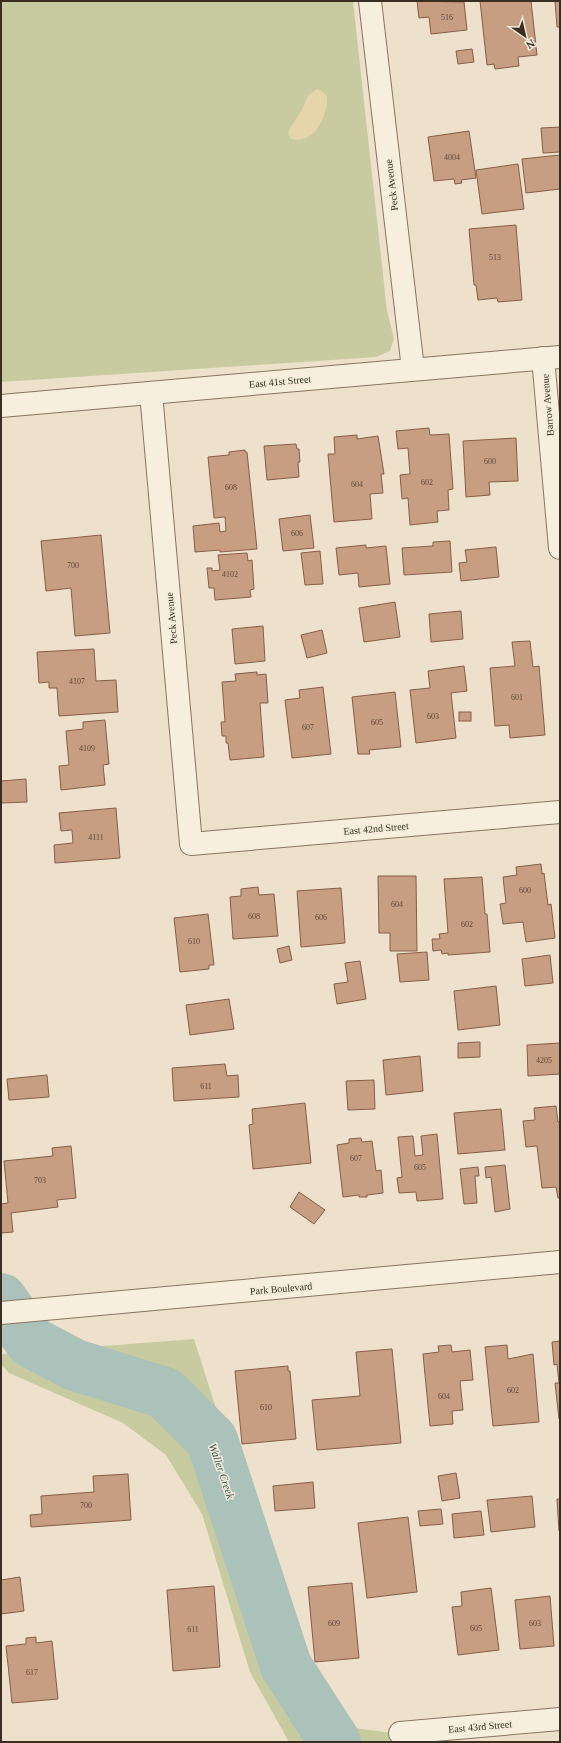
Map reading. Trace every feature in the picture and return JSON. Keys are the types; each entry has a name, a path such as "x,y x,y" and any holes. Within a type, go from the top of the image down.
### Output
{"street":[{"name":"Peck Avenue","path":"370,1 413,369"},
{"name":"East 41st Street","path":"1,406 551,357"},
{"name":"Barrow Avenue","path":"551,357 560,548"},
{"name":"Peck Avenue","path":"151,393 191,844"},
{"name":"East 42nd Street","path":"191,844 560,812"},
{"name":"Park Boulevard","path":"1,1313 560,1262"},
{"name":"East 43rd Street","path":"400,1734 560,1719"}],"green space":[{"path":"1,1 353,1 387,311 394,338 390,351 376,357 1,382"},
{"path":"194,1339 289,1639 347,1727 460,1742 289,1742 250,1672 202,1514 166,1455 123,1423 9,1373 1,1364 1,1354"}],"sand":[{"path":"317,89 322,91 327,96 327,104 322,120 313,133 307,137 299,140 291,139 288,134 290,128 302,110 308,96"}],"building":[{"path":"417,1 464,2 467,30 431,34 429,17 419,18"},
{"path":"480,1 531,1 537,55 518,57 519,66 495,69 494,64 487,65"},
{"path":"555,1 560,1 560,27 557,27"},
{"path":"472,49 474,62 458,64 456,51"},
{"path":"560,127 560,152 543,153 541,128"},
{"path":"469,131 476,178 461,180 462,183 455,184 454,179 434,181 428,137"},
{"path":"560,155 560,189 526,193 522,159"},
{"path":"518,164 524,209 482,214 476,170"},
{"path":"516,225 522,300 498,302 497,298 478,300 476,285 474,285 469,229"},
{"path":"429,428 430,435 449,434 453,489 448,490 449,510 437,511 438,522 410,525 408,498 402,499 400,475 410,474 408,448 398,449 396,431"},
{"path":"357,435 357,439 378,436 384,474 381,474 383,493 370,494 372,519 334,522 328,454 335,454 334,437"},
{"path":"516,438 518,481 489,482 490,495 466,497 463,441"},
{"path":"296,444 297,449 299,449 299,477 267,480 264,446"},
{"path":"245,450 245,452 247,452 257,549 220,552 220,550 195,552 193,526 219,523 220,532 226,531 225,517 214,518 208,457 229,455 229,452"},
{"path":"310,515 314,548 283,551 279,519"},
{"path":"101,535 110,633 75,636 71,588 46,591 41,541"},
{"path":"450,541 452,572 404,575 402,548 433,546 433,542"},
{"path":"366,545 366,548 386,546 390,584 359,587 358,573 339,575 336,548"},
{"path":"496,547 499,577 461,581 459,563 467,562 465,550"},
{"path":"320,551 323,584 305,585 301,553"},
{"path":"247,553 248,561 252,560 254,589 250,590 251,597 215,600 214,588 209,588 207,568 212,568 212,571 220,570 218,555"},
{"path":"395,602 400,637 364,642 359,608"},
{"path":"461,611 463,639 431,642 429,614"},
{"path":"263,626 265,661 235,664 232,629"},
{"path":"322,630 327,653 307,658 301,635"},
{"path":"530,641 533,667 539,666 545,735 510,738 509,725 495,726 490,668 515,666 512,642"},
{"path":"94,649 96,681 116,680 118,712 59,716 57,688 49,688 49,682 39,683 37,652"},
{"path":"464,666 467,691 451,693 456,738 416,743 410,690 430,688 428,671"},
{"path":"257,672 257,675 266,674 268,703 260,703 264,757 230,760 226,736 222,736 221,722 225,722 222,682 236,681 235,674"},
{"path":"323,687 331,754 292,758 285,700 300,698 299,690"},
{"path":"395,692 401,747 369,750 370,754 358,754 352,697"},
{"path":"459,712 471,712 471,721 459,721"},
{"path":"105,720 109,764 103,765 105,785 61,790 59,766 69,765 66,731 83,729 83,722"},
{"path":"26,779 27,802 1,803 1,781"},
{"path":"116,808 120,858 55,863 54,845 73,843 72,830 61,831 59,813"},
{"path":"541,864 542,874 544,873 548,905 551,904 555,938 526,942 523,922 503,924 500,904 506,903 503,877 517,875 516,867"},
{"path":"378,876 416,876 417,951 390,951 390,933 379,933"},
{"path":"482,877 490,952 448,955 448,953 442,954 441,950 433,951 432,939 440,939 439,934 448,933 444,879"},
{"path":"258,887 259,895 274,894 278,936 233,939 230,897 241,896 241,889"},
{"path":"341,888 345,943 301,947 297,891"},
{"path":"208,914 214,965 209,965 209,969 180,972 174,918"},
{"path":"289,946 292,960 280,963 277,949"},
{"path":"427,952 429,980 400,982 397,954"},
{"path":"550,955 553,983 525,986 522,959"},
{"path":"360,961 366,999 337,1004 334,984 348,982 345,963"},
{"path":"496,986 500,1025 458,1030 454,991"},
{"path":"229,999 234,1029 190,1035 186,1005"},
{"path":"480,1042 480,1057 458,1058 458,1043"},
{"path":"560,1043 560,1074 528,1076 527,1045"},
{"path":"420,1056 423,1091 386,1095 383,1060"},
{"path":"225,1064 227,1076 238,1075 239,1097 174,1101 172,1068"},
{"path":"47,1075 49,1097 9,1100 7,1079"},
{"path":"374,1080 375,1109 348,1110 346,1081"},
{"path":"305,1103 311,1163 253,1169 249,1125 253,1124 252,1109"},
{"path":"556,1106 558,1122 560,1122 560,1198 558,1198 556,1187 542,1188 537,1146 526,1147 523,1121 535,1120 534,1108"},
{"path":"501,1109 505,1150 458,1154 454,1113"},
{"path":"437,1134 443,1199 417,1201 416,1192 399,1193 397,1178 402,1177 398,1137 413,1136 415,1156 423,1155 421,1136"},
{"path":"361,1138 362,1142 372,1141 376,1171 381,1170 383,1193 367,1195 367,1197 359,1197 359,1195 343,1197 337,1145 349,1143 349,1139"},
{"path":"71,1146 76,1198 57,1200 58,1207 11,1213 13,1232 1,1233 1,1204 8,1203 4,1161 53,1156 52,1148"},
{"path":"505,1165 510,1209 495,1212 491,1177 486,1178 485,1167"},
{"path":"478,1167 479,1176 475,1176 477,1203 464,1204 460,1169"},
{"path":"299,1192 325,1210 314,1224 290,1207"},
{"path":"560,1341 559,1419 555,1383 559,1383 557,1364 554,1365 552,1342"},
{"path":"451,1345 452,1352 470,1350 473,1380 460,1381 463,1410 452,1411 453,1424 430,1426 423,1354 439,1352 438,1346"},
{"path":"507,1345 508,1359 533,1354 539,1422 493,1426 485,1347"},
{"path":"392,1349 401,1443 317,1450 312,1400 360,1396 356,1352"},
{"path":"288,1366 288,1371 290,1371 296,1439 242,1444 235,1371"},
{"path":"456,1473 460,1498 442,1501 438,1476"},
{"path":"128,1474 131,1520 31,1527 30,1515 42,1514 41,1496 94,1492 93,1476"},
{"path":"313,1482 315,1508 275,1511 273,1486"},
{"path":"532,1496 535,1527 491,1532 487,1500"},
{"path":"557,1499 560,1499 560,1531 559,1531"},
{"path":"441,1509 443,1524 420,1526 418,1511"},
{"path":"481,1511 484,1535 454,1538 452,1514"},
{"path":"408,1517 417,1592 367,1598 358,1523"},
{"path":"20,1577 24,1611 1,1614 1,1580"},
{"path":"352,1583 359,1658 315,1662 308,1587"},
{"path":"214,1586 220,1667 173,1671 167,1590"},
{"path":"491,1588 499,1650 458,1655 452,1607 462,1606 461,1592"},
{"path":"550,1596 554,1646 520,1649 515,1600"},
{"path":"36,1637 36,1643 52,1641 58,1699 12,1703 6,1646 26,1644 26,1638"}],"waterway":[{"name":"Waller Creek","path":"1,1299 31,1342 75,1365 165,1393 212,1440 286,1666 335,1742"}]}
